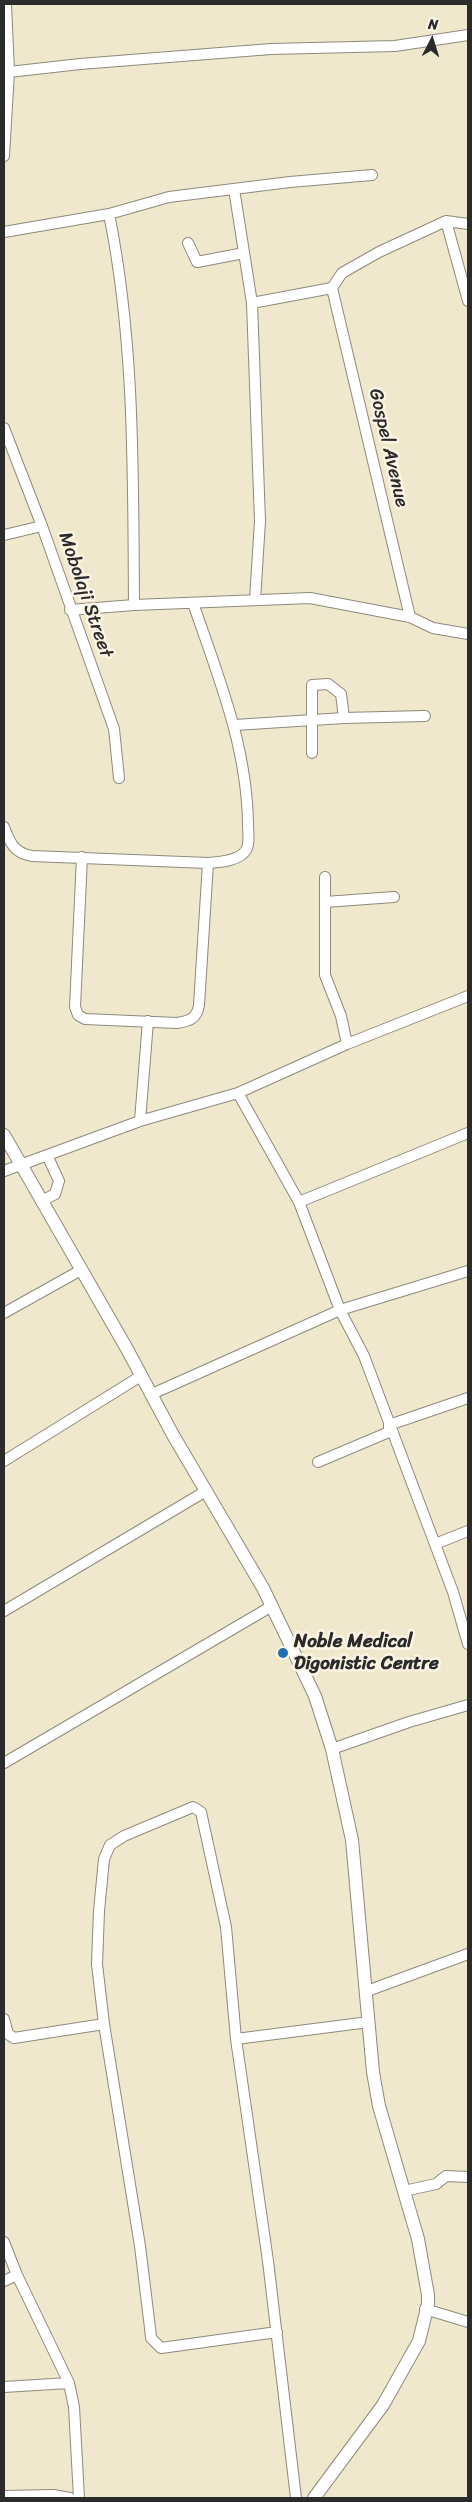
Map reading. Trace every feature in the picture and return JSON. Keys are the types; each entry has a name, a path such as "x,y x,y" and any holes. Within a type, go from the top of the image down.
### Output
{"street":[{"path":"4,156 9,72 6,4"},
{"path":"9,72 80,64 271,49 395,46 468,35"},
{"path":"4,232 109,214 169,196 372,175"},
{"path":"234,189 252,303 260,512 255,600"},
{"path":"109,214 120,266 132,439 134,605"},
{"path":"252,303 332,288 342,273 379,252 446,221 468,224"},
{"path":"446,221 468,301"},
{"path":"188,242 196,262 244,253"},
{"name":"Gospel Avenue","path":"332,288 410,617"},
{"name":"Mobolaji Street","path":"4,428 42,526 70,610 114,729 119,778"},
{"path":"4,535 42,526"},
{"path":"70,610 134,605 310,598 410,617 433,628 468,634"},
{"path":"4,827 13,848 21,854 208,863 240,856 248,846 248,808 235,725 193,603"},
{"path":"312,753 312,685 328,684 341,694 344,718"},
{"path":"235,725 344,718 425,716"},
{"path":"82,858 76,1012 85,1019 148,1022 189,1021 198,1011 208,863"},
{"path":"325,877 325,975 341,1016 347,1044"},
{"path":"325,902 394,897"},
{"path":"4,1171 140,1121 238,1094 347,1044 468,996"},
{"path":"140,1121 148,1022"},
{"path":"238,1094 299,1202 340,1310 364,1356 435,1544 468,1644"},
{"path":"299,1202 468,1133"},
{"path":"4,1135 272,1606 315,1696 332,1749 352,1840 379,2106 418,2240 428,2295 424,2327 419,2342 383,2406 314,2498"},
{"path":"42,1201 55,1194 59,1181 47,1155"},
{"path":"4,1313 81,1270"},
{"path":"152,1394 340,1310 468,1271"},
{"path":"4,1461 140,1376"},
{"path":"389,1425 468,1398"},
{"path":"318,1462 389,1432 389,1425"},
{"path":"4,1611 206,1491"},
{"path":"435,1544 468,1531"},
{"path":"4,1763 272,1606"},
{"path":"332,1749 409,1722 468,1705"},
{"path":"276,2332 170,2348 156,2346 151,2338 140,2246 104,2024 97,1964 99,1911 104,1859 107,1849 124,1836 193,1807 201,1812 226,1928 236,2039 276,2332 296,2498"},
{"path":"367,1991 468,1954"},
{"path":"4,2019 8,2034 14,2038 104,2024"},
{"path":"236,2039 369,2022"},
{"path":"404,2191 436,2184 441,2178 446,2176 468,2177"},
{"path":"4,2242 17,2275 69,2383 74,2407 79,2498"},
{"path":"4,2281 17,2275"},
{"path":"426,2309 468,2322"},
{"path":"4,2388 69,2383"},
{"path":"4,2496 53,2495 70,2498"}],"place":[{"name":"Noble Medical Digonistic Centre","path":"283,1653"}]}
